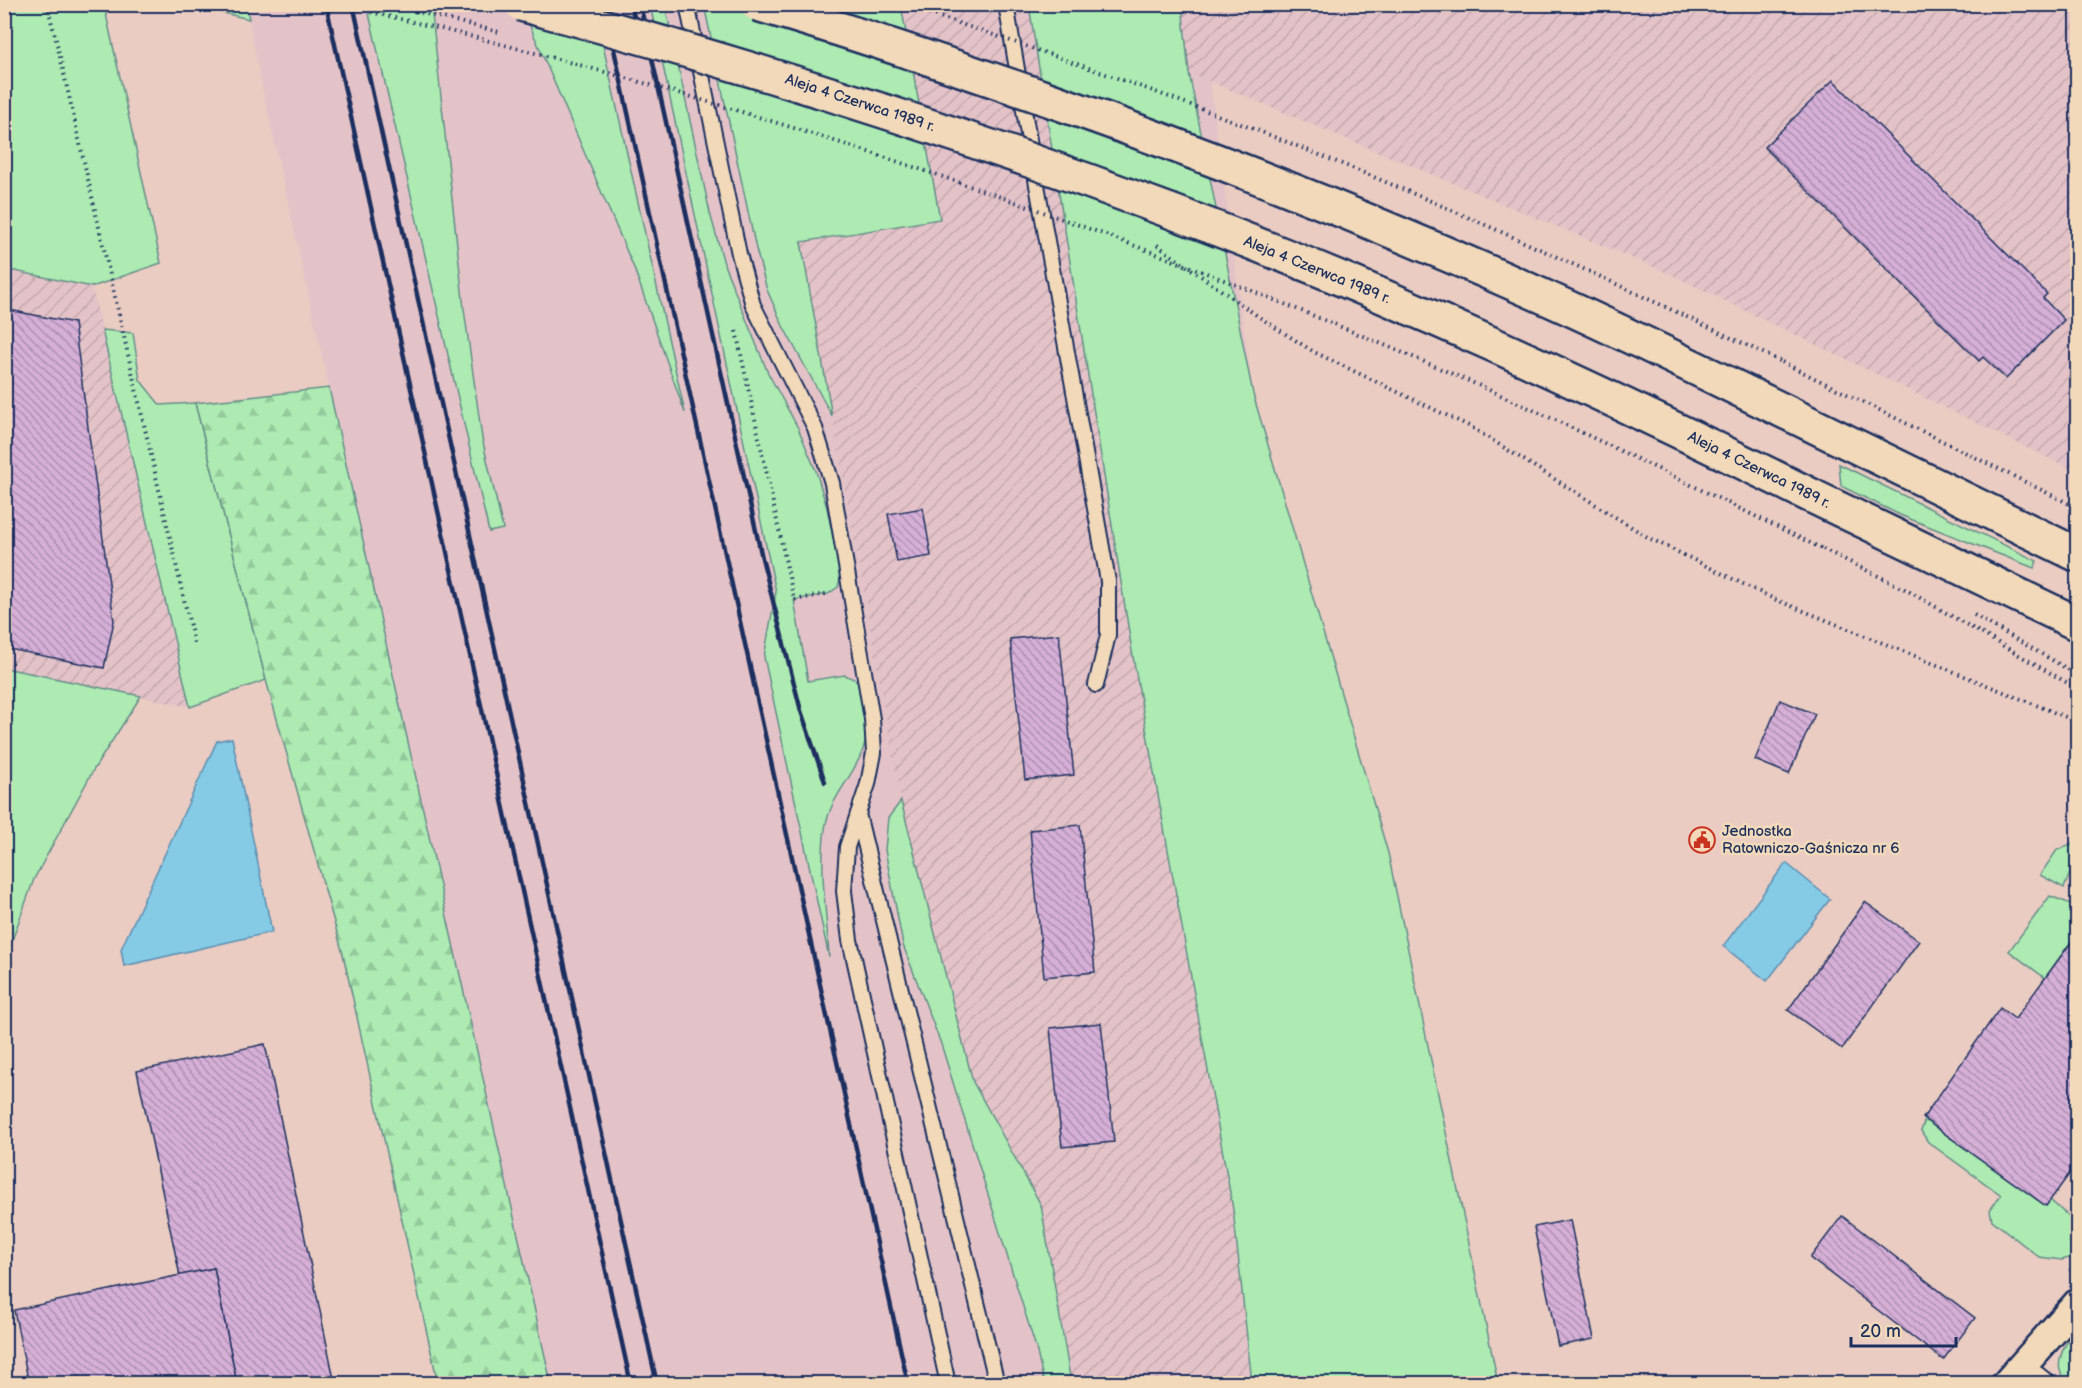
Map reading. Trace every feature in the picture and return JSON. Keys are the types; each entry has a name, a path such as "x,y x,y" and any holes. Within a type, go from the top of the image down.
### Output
{"main road":[{"name":"Aleja 4 Czerwca 1989 r.","path":"521,4 815,88 949,131 1171,211 1314,268 1517,354 2078,624"},
{"path":"757,4 980,75 1173,144 1408,237 1530,290 2078,555"}],"street":[{"path":"2014,1373 2078,1304"}],"lane":[{"path":"687,4 739,254 753,305 815,428 832,483 872,719 874,753 868,784 847,847 844,891 850,940 948,1383"},
{"path":"1006,4 1108,580 1108,635 1096,685"},
{"path":"858,813 997,1383"},
{"path":"2014,1373 2050,1383"}],"path":[{"path":"47,4 194,644"},
{"path":"336,4 551,57 816,134 1066,219 1235,284 1440,368 1541,413 1903,588 2078,689"},
{"path":"386,4 510,35"},
{"path":"1150,239 1259,317 1314,352 1471,427 1648,538 1774,599 2078,722"},
{"path":"1156,240 1166,244"},
{"path":"1782,362 2078,508"},
{"path":"1968,611 2078,675"}],"shaded area":[{"path":"246,5 1199,5 1253,394 1264,938 1316,1383 551,1383 259,73"},
{"path":"901,5 1029,5 1132,651 1233,1209 1252,1383 1071,1383 1041,1205 973,1082 901,801 801,242 940,219"},
{"path":"1182,5 2077,5 2077,472 1668,273 1189,73"},
{"path":"5,269 92,287 190,707 5,668"}],"green space":[{"path":"4,5 104,5 161,263 92,287 5,269"},
{"path":"189,5 246,5 249,19"},
{"path":"367,5 431,5 464,309 482,438 503,529 489,532"},
{"path":"521,5 594,5 685,413 634,268"},
{"path":"650,5 665,5 710,213 725,267 768,373 798,428 816,471 827,508 841,574 838,587 828,594 794,600 808,681 845,675 856,680 861,691 867,729 859,759 829,813 825,829 823,877 829,957 764,657 776,592"},
{"path":"704,5 901,5 940,219 801,242 832,416 783,326 767,290 756,249"},
{"path":"1029,5 1182,5 1189,73 1253,394 1388,853 1498,1383 1252,1383 1233,1209 1132,651"},
{"path":"102,330 133,333 140,380 160,405 195,403 266,680 190,707"},
{"path":"329,388 551,1383 438,1383 343,954 266,680 195,403"},
{"path":"1839,464 2037,561 2034,568 1900,515 1841,486"},
{"path":"5,668 141,696 94,769 34,879 5,960"},
{"path":"901,801 973,1082 1041,1205 1071,1383 1044,1383 1036,1348 941,1044 903,945 885,850 888,818"},
{"path":"2077,843 2077,856 2064,888 2040,875 2057,850"},
{"path":"2050,896 2076,906 2070,922 2077,927 2077,933 2045,978 2009,951"},
{"path":"1925,1120 2046,1206 2050,1200 2077,1224 2077,1251 2072,1257 2062,1260 2039,1257 1992,1220 1990,1210 2001,1195 1928,1142 1921,1131"},
{"path":"2077,1331 2077,1383 2062,1375 2060,1360 2066,1344"}],"water":[{"path":"232,738 272,932 124,966 121,949 217,741"},
{"path":"1786,863 1830,899 1767,981 1723,946"}],"building":[{"path":"1833,80 2047,294 2043,298 2064,320 2006,379 1983,357 1979,361 1764,147"},
{"path":"4,309 74,323 114,621 104,668 4,648"},
{"path":"923,508 931,556 897,562 888,514"},
{"path":"1059,634 1074,775 1025,780 1010,639"},
{"path":"1780,700 1815,714 1789,774 1755,760"},
{"path":"1080,825 1095,972 1044,977 1030,830"},
{"path":"1865,902 1919,941 1842,1049 1788,1010"},
{"path":"2078,903 2078,927 2070,922"},
{"path":"2078,933 2078,1162 2046,1206 1923,1118 2000,1008 2015,1019"},
{"path":"1101,1023 1114,1142 1062,1147 1050,1028"},
{"path":"265,1044 335,1384 237,1384 214,1268 180,1276 137,1071"},
{"path":"1842,1216 1975,1318 1943,1360 1810,1258"},
{"path":"1570,1220 1594,1339 1558,1346 1534,1227"},
{"path":"214,1268 237,1384 29,1384 14,1310"},
{"path":"28,1377 29,1384 4,1384 4,1381"}],"railway":[{"path":"326,4 631,1384"},
{"path":"353,4 657,1384"},
{"path":"604,4 908,1384"},
{"path":"630,4 637,25"},
{"path":"640,4 762,558 801,711 825,782"}],"place":[{"name":"Jednostka Ratowniczo-Gaśnicza nr 6","path":"1702,840"}]}
